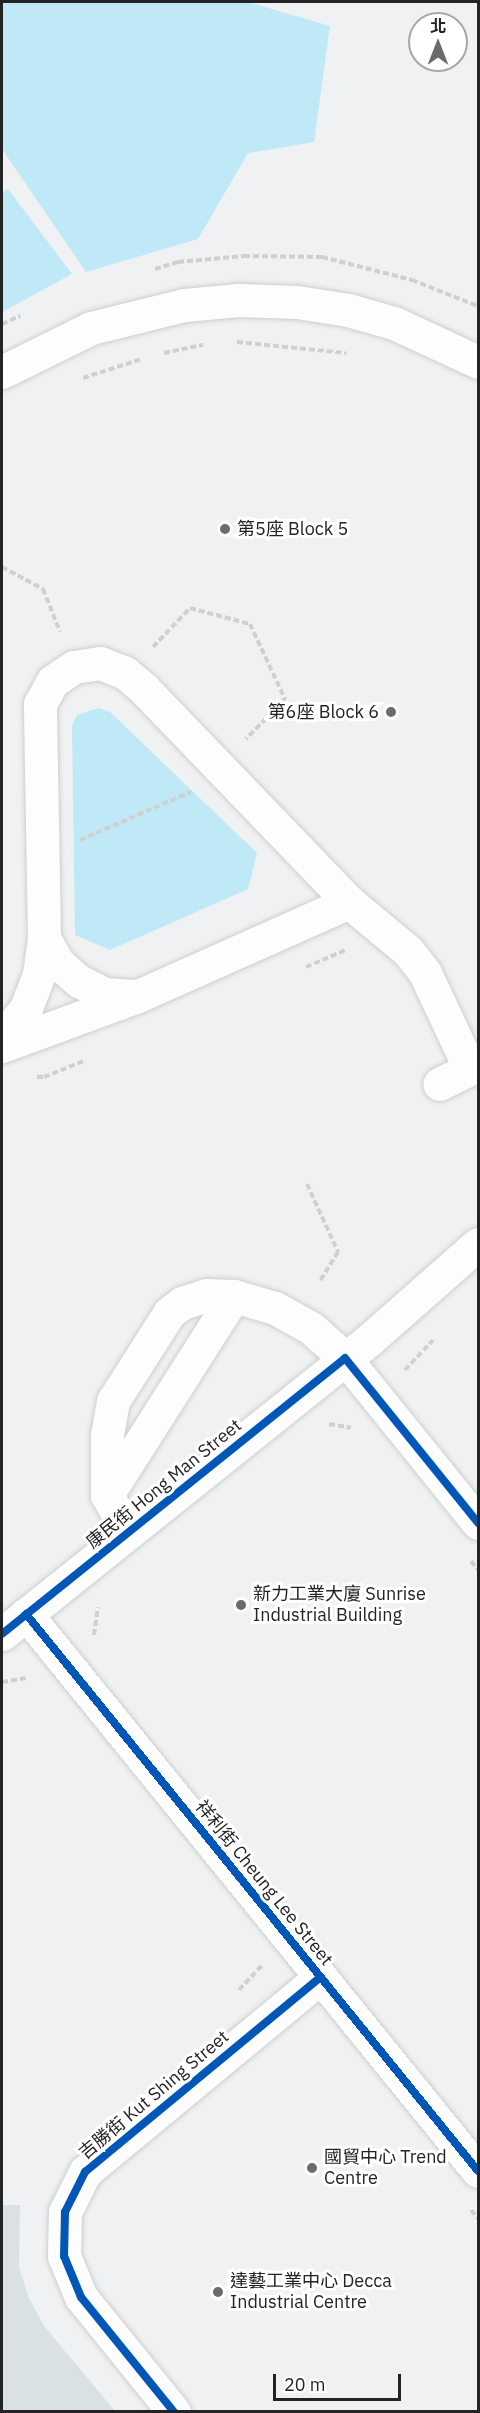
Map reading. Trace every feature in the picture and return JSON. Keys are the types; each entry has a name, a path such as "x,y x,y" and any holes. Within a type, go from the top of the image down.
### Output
{"street":[{"path":"2,372 43,349 102,325 184,305 238,300 297,302 348,310 394,323 478,362"},
{"path":"2,1038 26,1008 39,974 44,938 40,704 53,681 74,666 100,663 124,672 144,689 350,902 408,951 439,997 470,1070 439,1084"},
{"path":"2,1046 138,996 350,902"},
{"path":"44,938 58,963 80,981 105,994 138,996"},
{"name":"康民街 Hong Man Street","path":"14,1624 345,1358 478,1244"},
{"path":"128,1532 106,1495 106,1435 113,1401 169,1314 182,1303 206,1295 234,1296 275,1308 311,1328 345,1358 478,1523"},
{"path":"106,1495 234,1296"},
{"name":"祥利街 Cheung Lee Street","path":"14,1624 321,1977 478,2171"},
{"name":"吉勝街 Kut Shing Street","path":"174,2412 81,2297 64,2256 65,2212 85,2172 321,1977"}],"path":[{"path":"235,342 354,354"},
{"path":"159,354 213,343"},
{"path":"72,382 148,357"},
{"path":"2,567 43,589 63,638"},
{"path":"307,1184 338,1252 320,1281"},
{"path":"320,1425 334,1424 357,1429"},
{"path":"464,1551 478,1570"},
{"path":"94,1639 100,1602"},
{"path":"230,1998 256,1975 265,1960"},
{"path":"464,2200 478,2218"}],"shaded area":[{"path":"2,2 248,2 330,26 314,142 248,153 198,239 86,272 2,149"},
{"path":"8,189 72,274 2,312 2,193"},
{"path":"99,708 110,712 257,853 248,889 110,950 75,935 72,726 77,715"},
{"path":"2,2205 20,2205 19,2268 29,2298 44,2326 115,2411 2,2411"}],"cycle path":[{"path":"2,1634 345,1358 478,1523"},
{"path":"26,1614 478,2171"},
{"path":"174,2412 81,2297 64,2256 65,2212 85,2172 321,1977"}],"place":[{"name":"第5座 Block 5","path":"225,529"},
{"name":"第6座 Block 6","path":"391,712"},
{"name":"新力工業大廈 Sunrise Industrial Building","path":"241,1605"},
{"name":"國貿中心 Trend Centre","path":"312,2168"},
{"name":"達藝工業中心 Decca Industrial Centre","path":"218,2292"}]}
